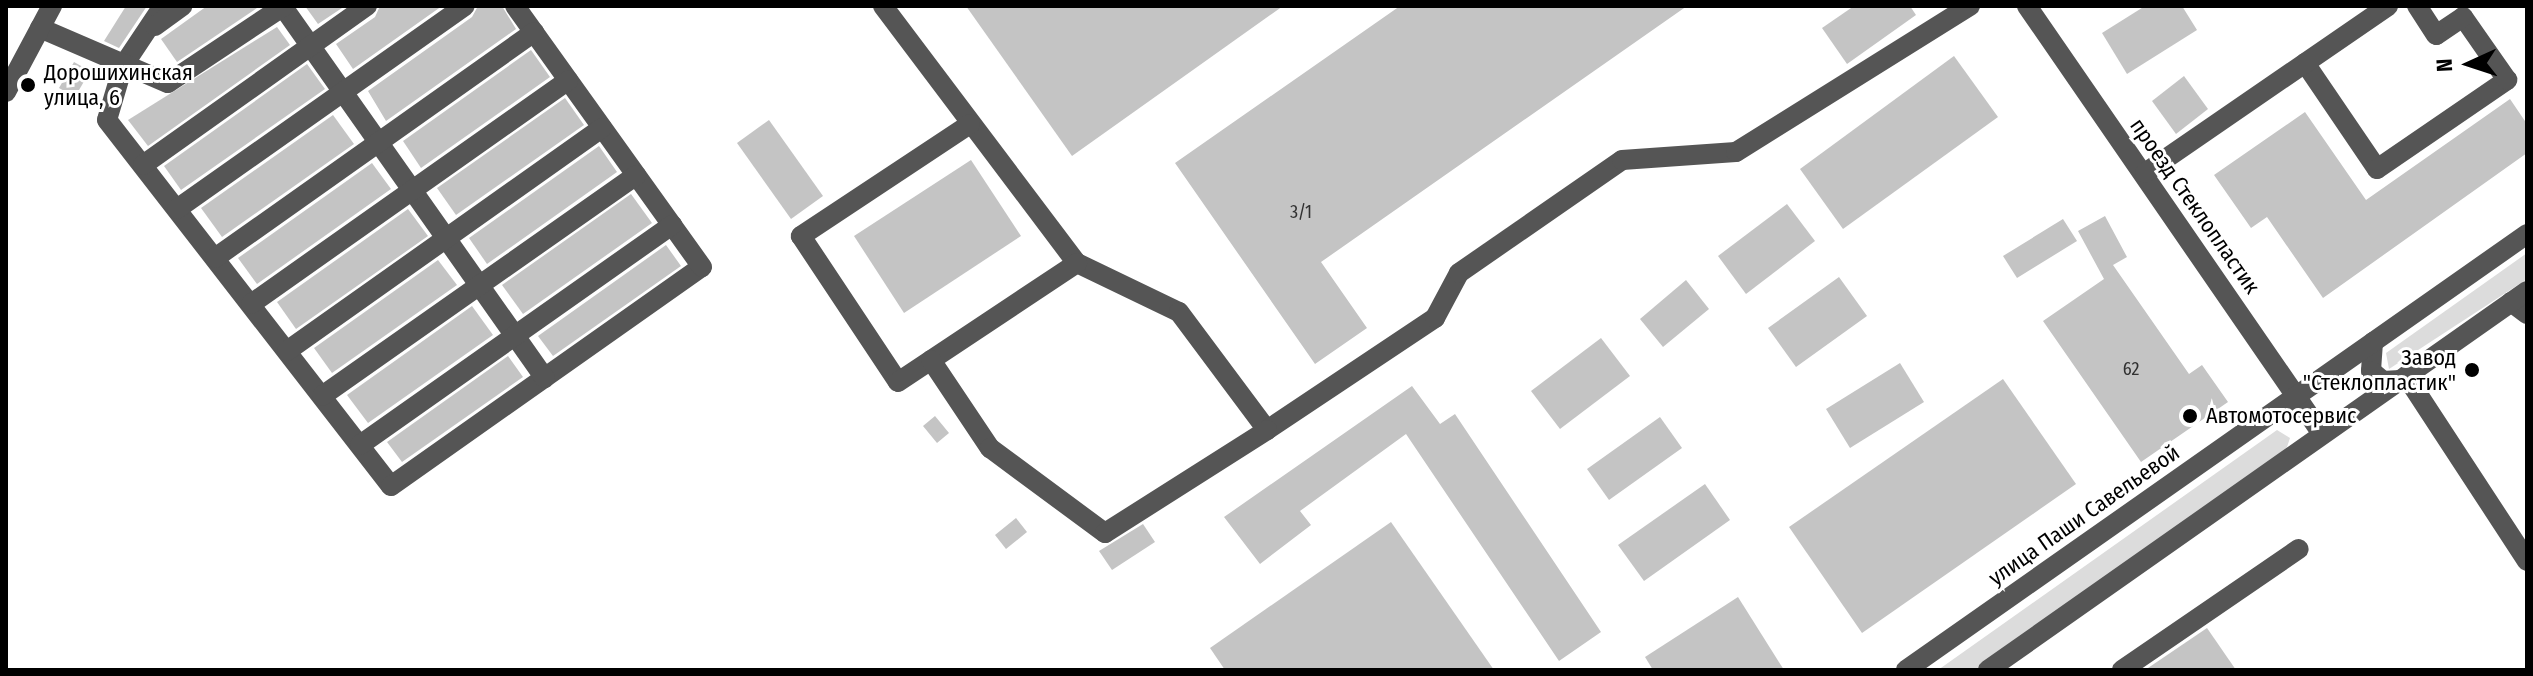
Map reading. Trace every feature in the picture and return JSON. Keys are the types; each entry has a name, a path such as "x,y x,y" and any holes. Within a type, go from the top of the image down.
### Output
{"street":[{"path":"6,92 52,6"},
{"path":"163,6 123,66 107,120 391,486 702,267 515,6"},
{"path":"149,30 183,6"},
{"path":"40,28 168,83 284,6 545,378"},
{"path":"143,165 367,6"},
{"path":"177,209 465,6"},
{"path":"883,6 1077,263 1179,312 1267,430"},
{"path":"931,360 990,448 1105,533 1435,318 1459,273 1622,160 1736,152 1970,6"},
{"name":"проезд Стеклопластик","path":"2027,6 2322,434"},
{"path":"2145,173 2388,6"},
{"path":"2305,63 2377,169 2507,80 2463,17 2436,35 2417,6"},
{"path":"215,258 534,32"},
{"path":"251,304 568,80"},
{"path":"970,124 801,236 898,382 1077,263"},
{"path":"287,351 602,128"},
{"path":"322,396 636,175"},
{"path":"360,445 672,225"},
{"name":"улица Паши Савельевой","path":"1906,670 2527,234"},
{"path":"1988,670 2403,378 2522,303"},
{"path":"2373,342 2371,371 2383,381 2403,378"},
{"path":"2403,378 2527,561"},
{"path":"2122,670 2299,549"}],"shaded area":[{"path":"2527,253 2527,279 2389,369 2386,353"},
{"path":"2277,430 2290,438 2287,447 2256,473 1982,670 1938,670"}],"building":[{"path":"126,6 147,6 119,48 104,41"},
{"path":"207,6 260,6 177,62 161,39"},
{"path":"305,6 345,6 318,24"},
{"path":"380,6 442,6 353,69 336,44 375,17"},
{"path":"478,6 502,6 516,29 386,121 368,91 472,17"},
{"path":"966,6 1283,6 1072,156"},
{"path":"1400,6 1687,6 1321,262 1367,328 1315,364 1175,163"},
{"path":"1854,6 1910,6 1916,15 1847,64 1822,28"},
{"path":"2145,6 2182,6 2197,30 2127,74 2102,33"},
{"path":"277,27 290,45 148,146 128,120"},
{"path":"531,50 550,77 421,168 403,141"},
{"path":"1954,56 1998,117 1843,229 1800,169"},
{"path":"74,62 90,71 75,97 59,88"},
{"path":"307,64 325,89 181,190 164,166"},
{"path":"2184,76 2208,109 2176,134 2152,101"},
{"path":"565,98 584,125 456,215 437,188"},
{"path":"2510,99 2527,124 2527,153 2323,298 2267,217 2251,228 2214,175 2305,112 2366,200"},
{"path":"333,115 354,144 222,237 201,208"},
{"path":"769,120 823,196 791,219 737,143"},
{"path":"599,146 617,172 487,264 469,238"},
{"path":"971,160 1021,236 904,313 854,236"},
{"path":"372,163 391,189 257,284 238,258"},
{"path":"631,194 652,223 523,314 502,285"},
{"path":"1787,204 1815,241 1746,294 1718,256"},
{"path":"408,209 428,236 296,329 277,302"},
{"path":"2105,216 2127,257 2113,265 2189,374 2202,365 2228,402 2141,462 2043,321 2104,279 2078,231"},
{"path":"2063,219 2077,241 2017,278 2003,256"},
{"path":"666,245 681,266 553,356 538,336"},
{"path":"438,260 457,285 332,373 314,348"},
{"path":"1839,277 1867,316 1796,367 1768,328"},
{"path":"1686,280 1709,309 1663,347 1640,319"},
{"path":"472,306 493,335 368,423 347,395"},
{"path":"1601,338 1630,376 1560,429 1531,391"},
{"path":"508,356 523,377 402,462 387,442"},
{"path":"1900,363 1924,402 1850,448 1826,409"},
{"path":"2003,379 2076,484 1862,633 1789,527"},
{"path":"1412,386 1440,424 1455,414 1601,632 1559,661 1406,434 1300,511 1311,525 1260,564 1224,517"},
{"path":"935,416 949,433 937,443 923,426"},
{"path":"1660,417 1682,448 1609,500 1587,469"},
{"path":"1705,484 1730,520 1644,581 1618,545"},
{"path":"1016,518 1027,532 1006,549 995,535"},
{"path":"1391,522 1494,670 1225,670 1210,648"},
{"path":"1143,524 1155,542 1112,570 1099,551"},
{"path":"1738,597 1784,670 1653,670 1645,657"},
{"path":"2207,628 2236,670 2145,670"}],"place":[{"name":"Дорошихинская улица, 6","path":"28,85"},
{"name":"Завод \"Стеклопластик\"","path":"2472,370"},
{"name":"Автомотосервис","path":"2190,416"}]}
